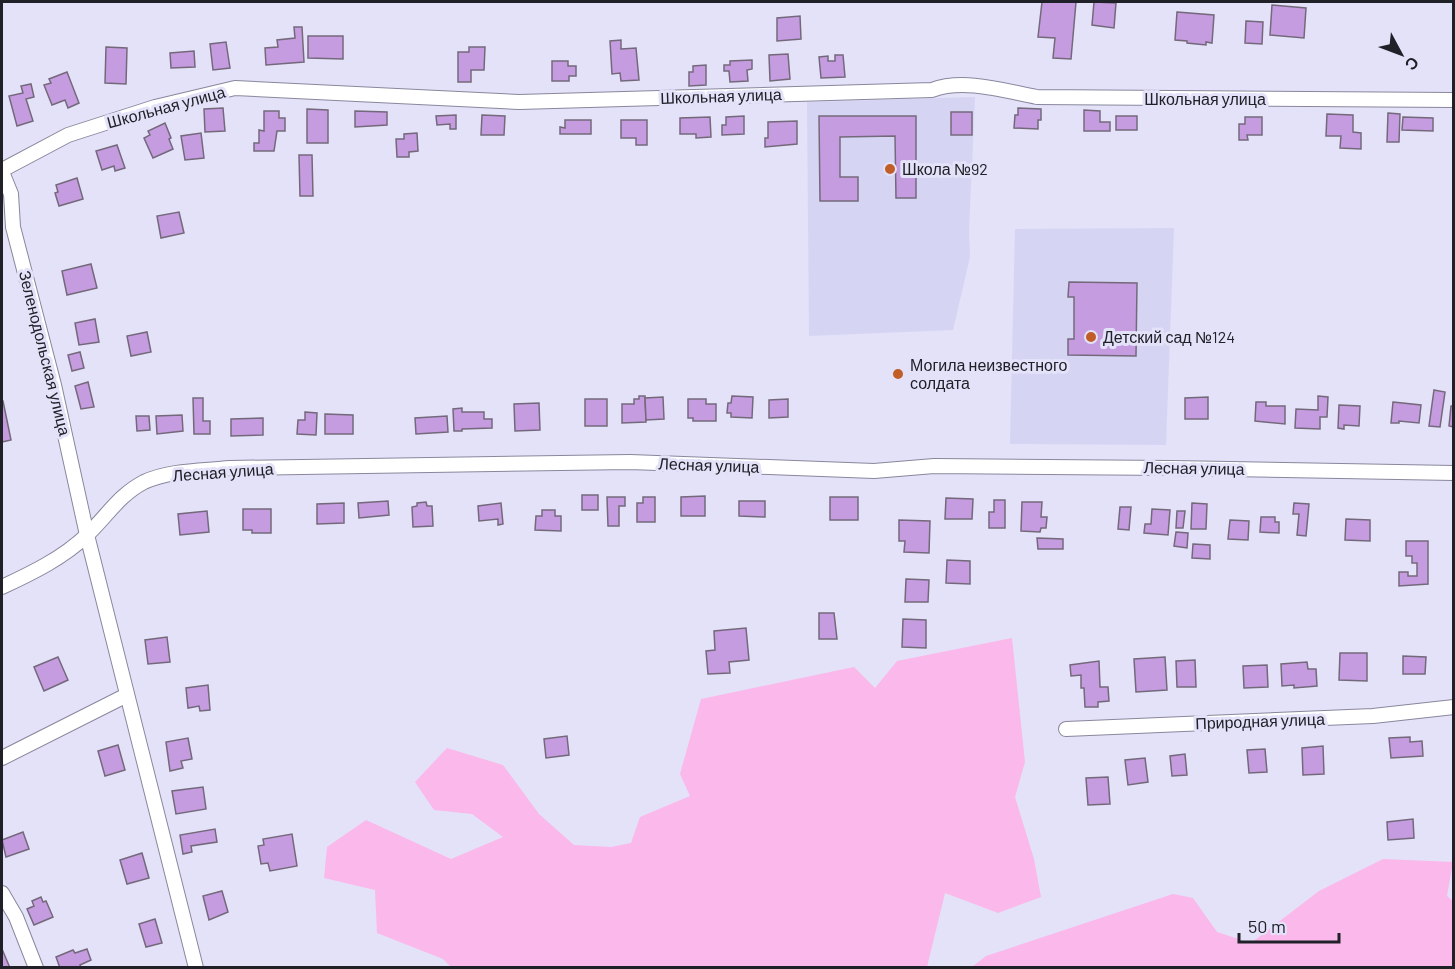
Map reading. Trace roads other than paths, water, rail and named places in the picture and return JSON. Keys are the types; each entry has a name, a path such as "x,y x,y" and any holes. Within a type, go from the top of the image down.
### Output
{"street":[{"name":"Школьная улица","path":"2,171 68,135 155,107 235,88 519,102 932,90 942,86 979,86 1037,97 1454,100"},
{"name":"Зеленодольская улица","path":"2,171 11,194 13,227 54,385 87,535 196,968"},
{"name":"Лесная улица","path":"2,587 45,566 87,535 123,495 146,482 171,474 230,468 630,462 874,471 934,466 1454,473"},
{"path":"2,758 127,695"},
{"name":"Природная улица","path":"1066,729 1373,717 1454,707"},
{"path":"2,893 16,917 36,968"}],"place":[{"name":"Школа №92","path":"890,169"},
{"name":"Детский сад №124","path":"1091,337"},
{"name":"Могила неизвестного солдата","path":"898,374"}]}
